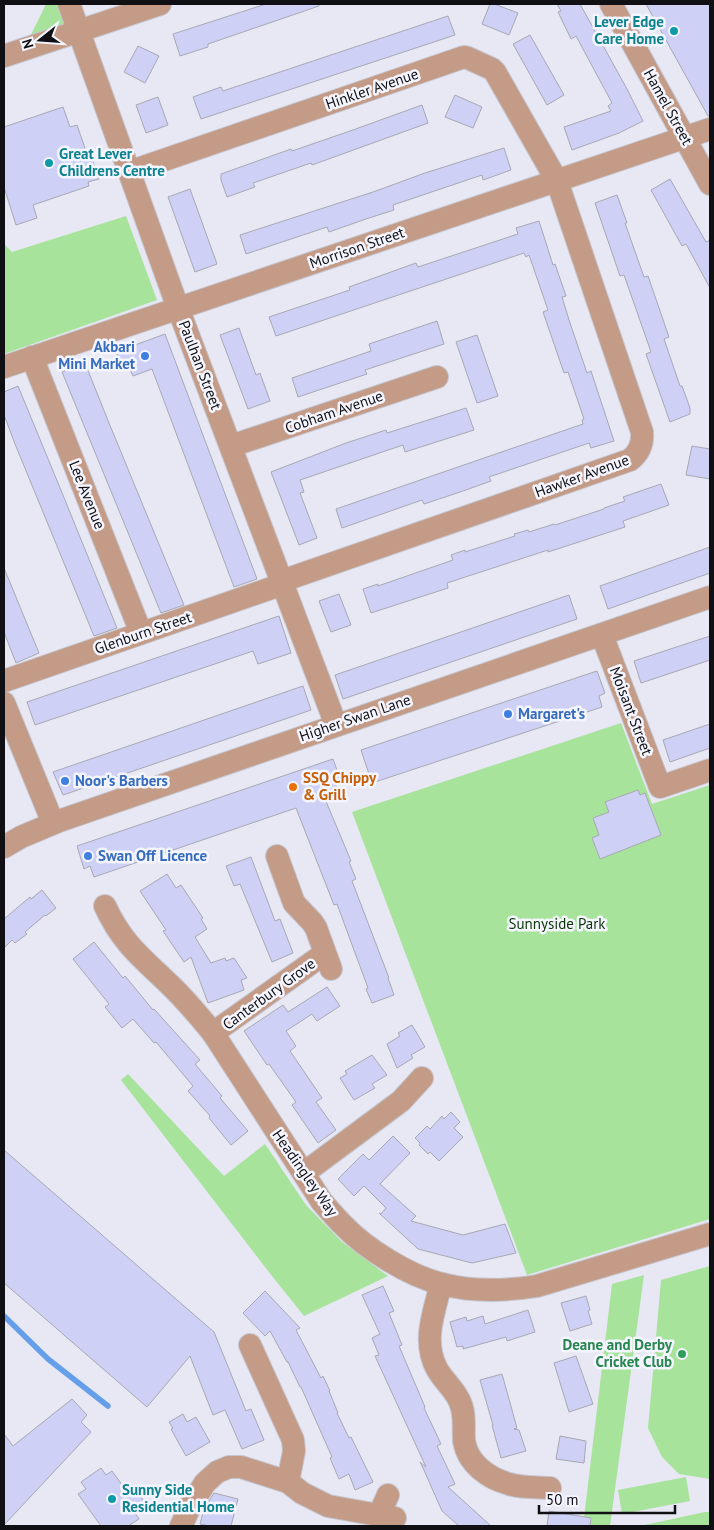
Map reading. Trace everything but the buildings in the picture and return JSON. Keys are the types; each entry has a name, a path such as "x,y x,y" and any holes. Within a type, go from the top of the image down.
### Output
{"street":[{"name":"Paulhan Street","path":"69,4 178,308 336,724"},
{"path":"4,56 160,4"},
{"name":"Hamel Street","path":"611,4 710,184"},
{"name":"Hinkler Avenue","path":"128,172 464,57 496,72 557,181"},
{"name":"Morrison Street","path":"4,367 710,129"},
{"name":"Hawker Avenue","path":"283,583 621,464 636,455 642,440 642,432 557,181"},
{"name":"Lee Avenue","path":"32,357 142,634"},
{"name":"Cobham Avenue","path":"231,446 436,377"},
{"name":"Glenburn Street","path":"4,681 283,583"},
{"name":"Higher Swan Lane","path":"4,847 21,837 53,823 336,724 710,597"},
{"name":"Moisant Street","path":"602,635 660,786 710,770"},
{"path":"4,703 53,823"},
{"name":"Canterbury Grove","path":"213,1033 328,962 316,928 294,903 294,879 277,856"},
{"name":"Headingley Way","path":"106,906 117,929 139,942 213,1033 322,1202 344,1226 373,1250 401,1268 441,1284 476,1290 519,1288 537,1286 710,1234"},
{"path":"304,1173 409,1104 422,1078"},
{"path":"441,1284 430,1329 430,1354 443,1379 459,1399 463,1409 464,1440 471,1460 480,1469 510,1484 517,1492 550,1488"},
{"path":"250,1345 257,1378 293,1440 294,1451 288,1482"},
{"path":"180,1526 205,1483 217,1472 229,1467 241,1467 288,1482 302,1493 328,1506 362,1513 387,1509"}],"green space":[{"path":"46,4 69,4 78,31 24,49"},
{"path":"126,216 157,300 4,354 4,244 12,252"},
{"name":"Sunnyside Park","path":"621,723 652,804 710,785 710,1219 527,1275 352,812"},
{"path":"128,1074 224,1176 265,1144 306,1205 342,1242 388,1276 304,1316 121,1080"},
{"name":"Deane and Derby Cricket Club","path":"710,1266 710,1479 679,1474 662,1457 648,1428 661,1280"},
{"path":"644,1275 610,1526 583,1526 612,1284"},
{"path":"686,1477 690,1501 622,1514 618,1490"},
{"path":"710,1512 710,1526 640,1526"}],"waterway":[{"path":"4,1316 48,1359 108,1406"}],"place":[{"name":"Lever Edge Care Home","path":"674,31"},
{"name":"Great Lever Childrens Centre","path":"49,163"},
{"name":"Akbari Mini Market","path":"145,356"},
{"name":"Margaret's","path":"508,714"},
{"name":"Noor's Barbers","path":"65,781"},
{"name":"SSQ Chippy & Grill","path":"293,787"},
{"name":"Swan Off Licence","path":"88,856"},
{"name":"Deane and Derby Cricket Club","path":"682,1354"},
{"name":"Sunny Side Residential Home","path":"112,1499"}]}
